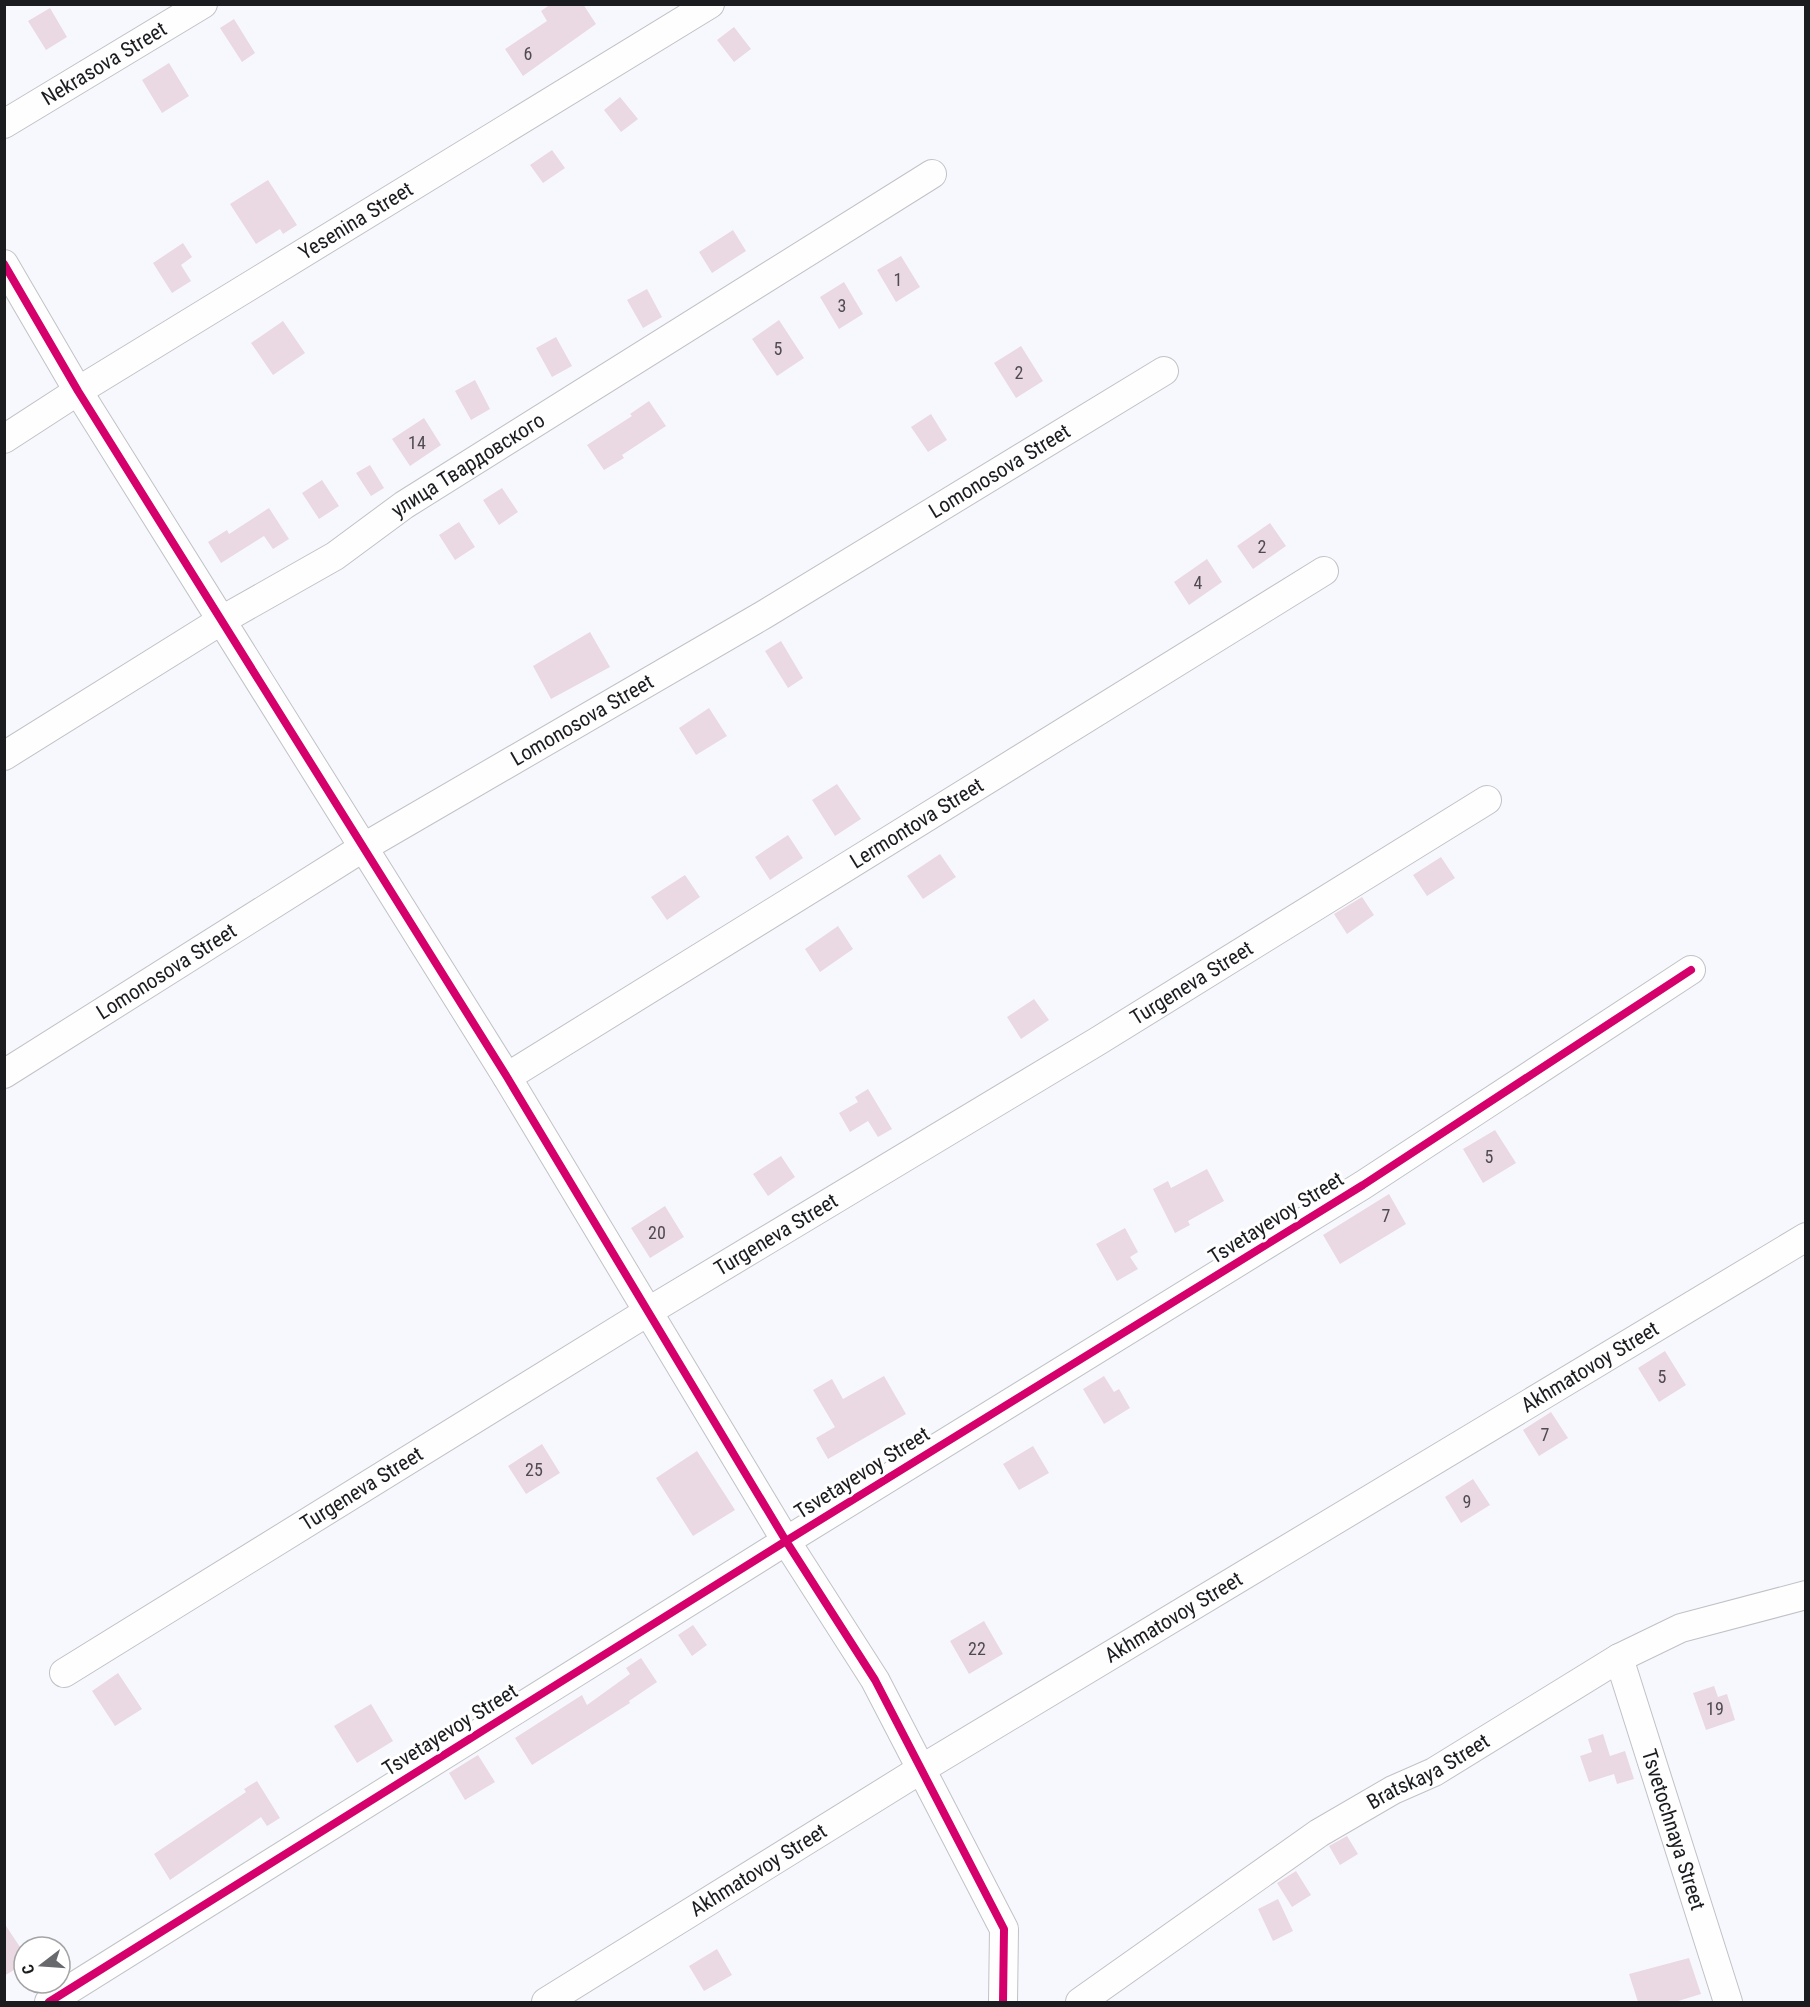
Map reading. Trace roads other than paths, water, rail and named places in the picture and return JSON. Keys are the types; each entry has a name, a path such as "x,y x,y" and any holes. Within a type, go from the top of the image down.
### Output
{"street":[{"name":"Nekrasova Street","path":"4,124 203,4"},
{"name":"Yesenina Street","path":"4,439 78,391 710,4"},
{"name":"улица Твардовского","path":"4,756 222,620 335,556 414,499 932,174"},
{"path":"4,264 78,391 507,1077 786,1541 875,1680 923,1768 1004,1929 1003,2002"},
{"name":"Lomonosova Street","path":"4,1074 364,847 744,626 1164,371"},
{"name":"Lermontova Street","path":"507,1077 1324,570"},
{"name":"Turgeneva Street","path":"64,1673 649,1311 1098,1041 1487,800"},
{"name":"Tsvetayevoy Street","path":"49,2002 786,1541 1363,1185 1692,970"},
{"name":"Akhmatovoy Street","path":"546,2002 923,1768 1806,1237"},
{"name":"Bratskaya Street","path":"1080,2002 1319,1833 1393,1790 1434,1772 1619,1658 1681,1628 1806,1595"},
{"name":"Tsvetochnaya Street","path":"1619,1658 1728,2002"}]}
